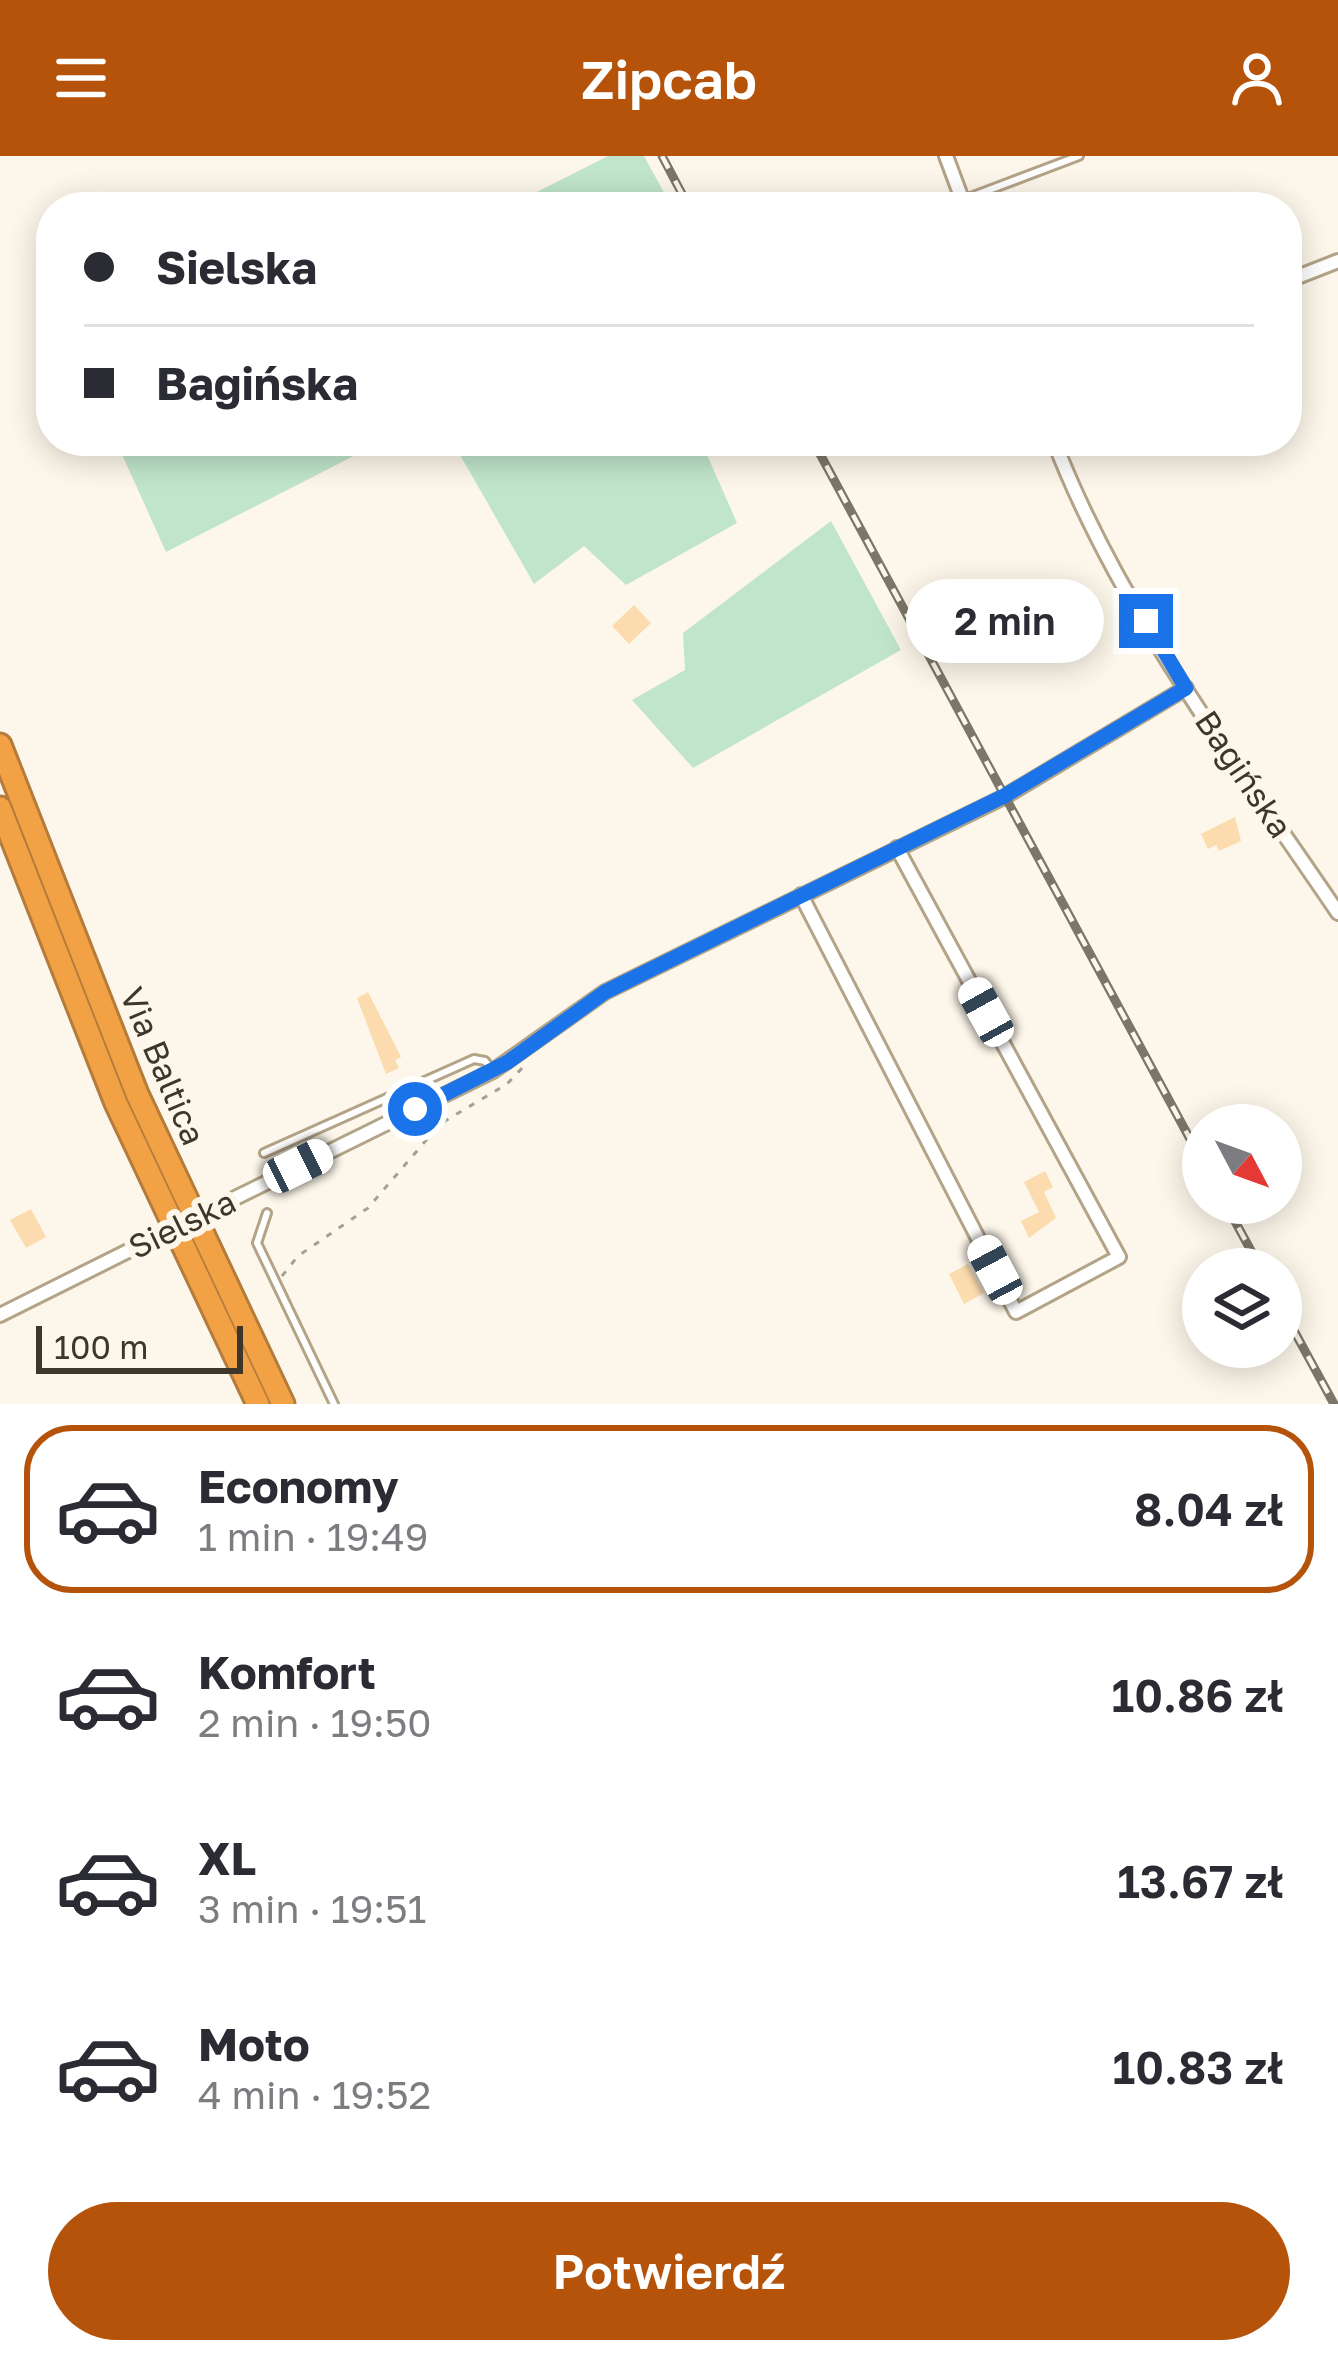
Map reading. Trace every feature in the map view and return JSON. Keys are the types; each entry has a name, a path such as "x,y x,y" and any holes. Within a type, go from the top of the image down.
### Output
{"highway":[{"name":"Via Baltica","path":"0,745 137,1094 283,1404"},
{"name":"Via Baltica","path":"0,808 132,1139 258,1404"}],"street":[{"path":"946,156 960,192"},
{"path":"1302,275 1338,261"},
{"name":"Bagińska","path":"1060,456 1085,521 1186,688 1338,913"},
{"name":"Sielska","path":"0,1315 493,1071 605,992 1004,796 1186,688"},
{"path":"801,896 1016,1312 1119,1257 897,848"}],"lane":[{"path":"991,192 1079,156"},
{"path":"264,1153 474,1059 485,1061 493,1071"},
{"path":"267,1214 256,1232 256,1243 334,1404"}],"path":[{"path":"277,1288 298,1256 368,1208 440,1124 519,1074 525,1065 522,1052"}],"green space":[{"path":"608,156 644,156 664,192 537,192"},
{"path":"123,456 354,456 166,552"},
{"path":"461,456 708,456 737,523 626,585 584,546 534,584"},
{"path":"831,521 901,650 693,768 632,700 685,670 683,633"}],"building":[{"path":"634,605 651,623 629,644 612,626"},
{"path":"1235,817 1241,841 1219,851 1216,845 1208,849 1201,834"},
{"path":"368,992 401,1057 395,1060 399,1068 386,1074 357,998"},
{"path":"1045,1171 1053,1187 1044,1192 1056,1218 1029,1238 1021,1221 1039,1212 1024,1182"},
{"path":"31,1209 46,1237 26,1248 10,1220"},
{"path":"968,1264 984,1293 964,1304 949,1274"}],"railway":[{"path":"662,156 681,192"},
{"path":"821,456 1182,1124"},
{"path":"1236,1224 1250,1248"},
{"path":"1302,1345 1334,1404"}],"route":[{"path":"415,1109 508,1062 605,992 1004,796 1186,688 1146,621"}]}
